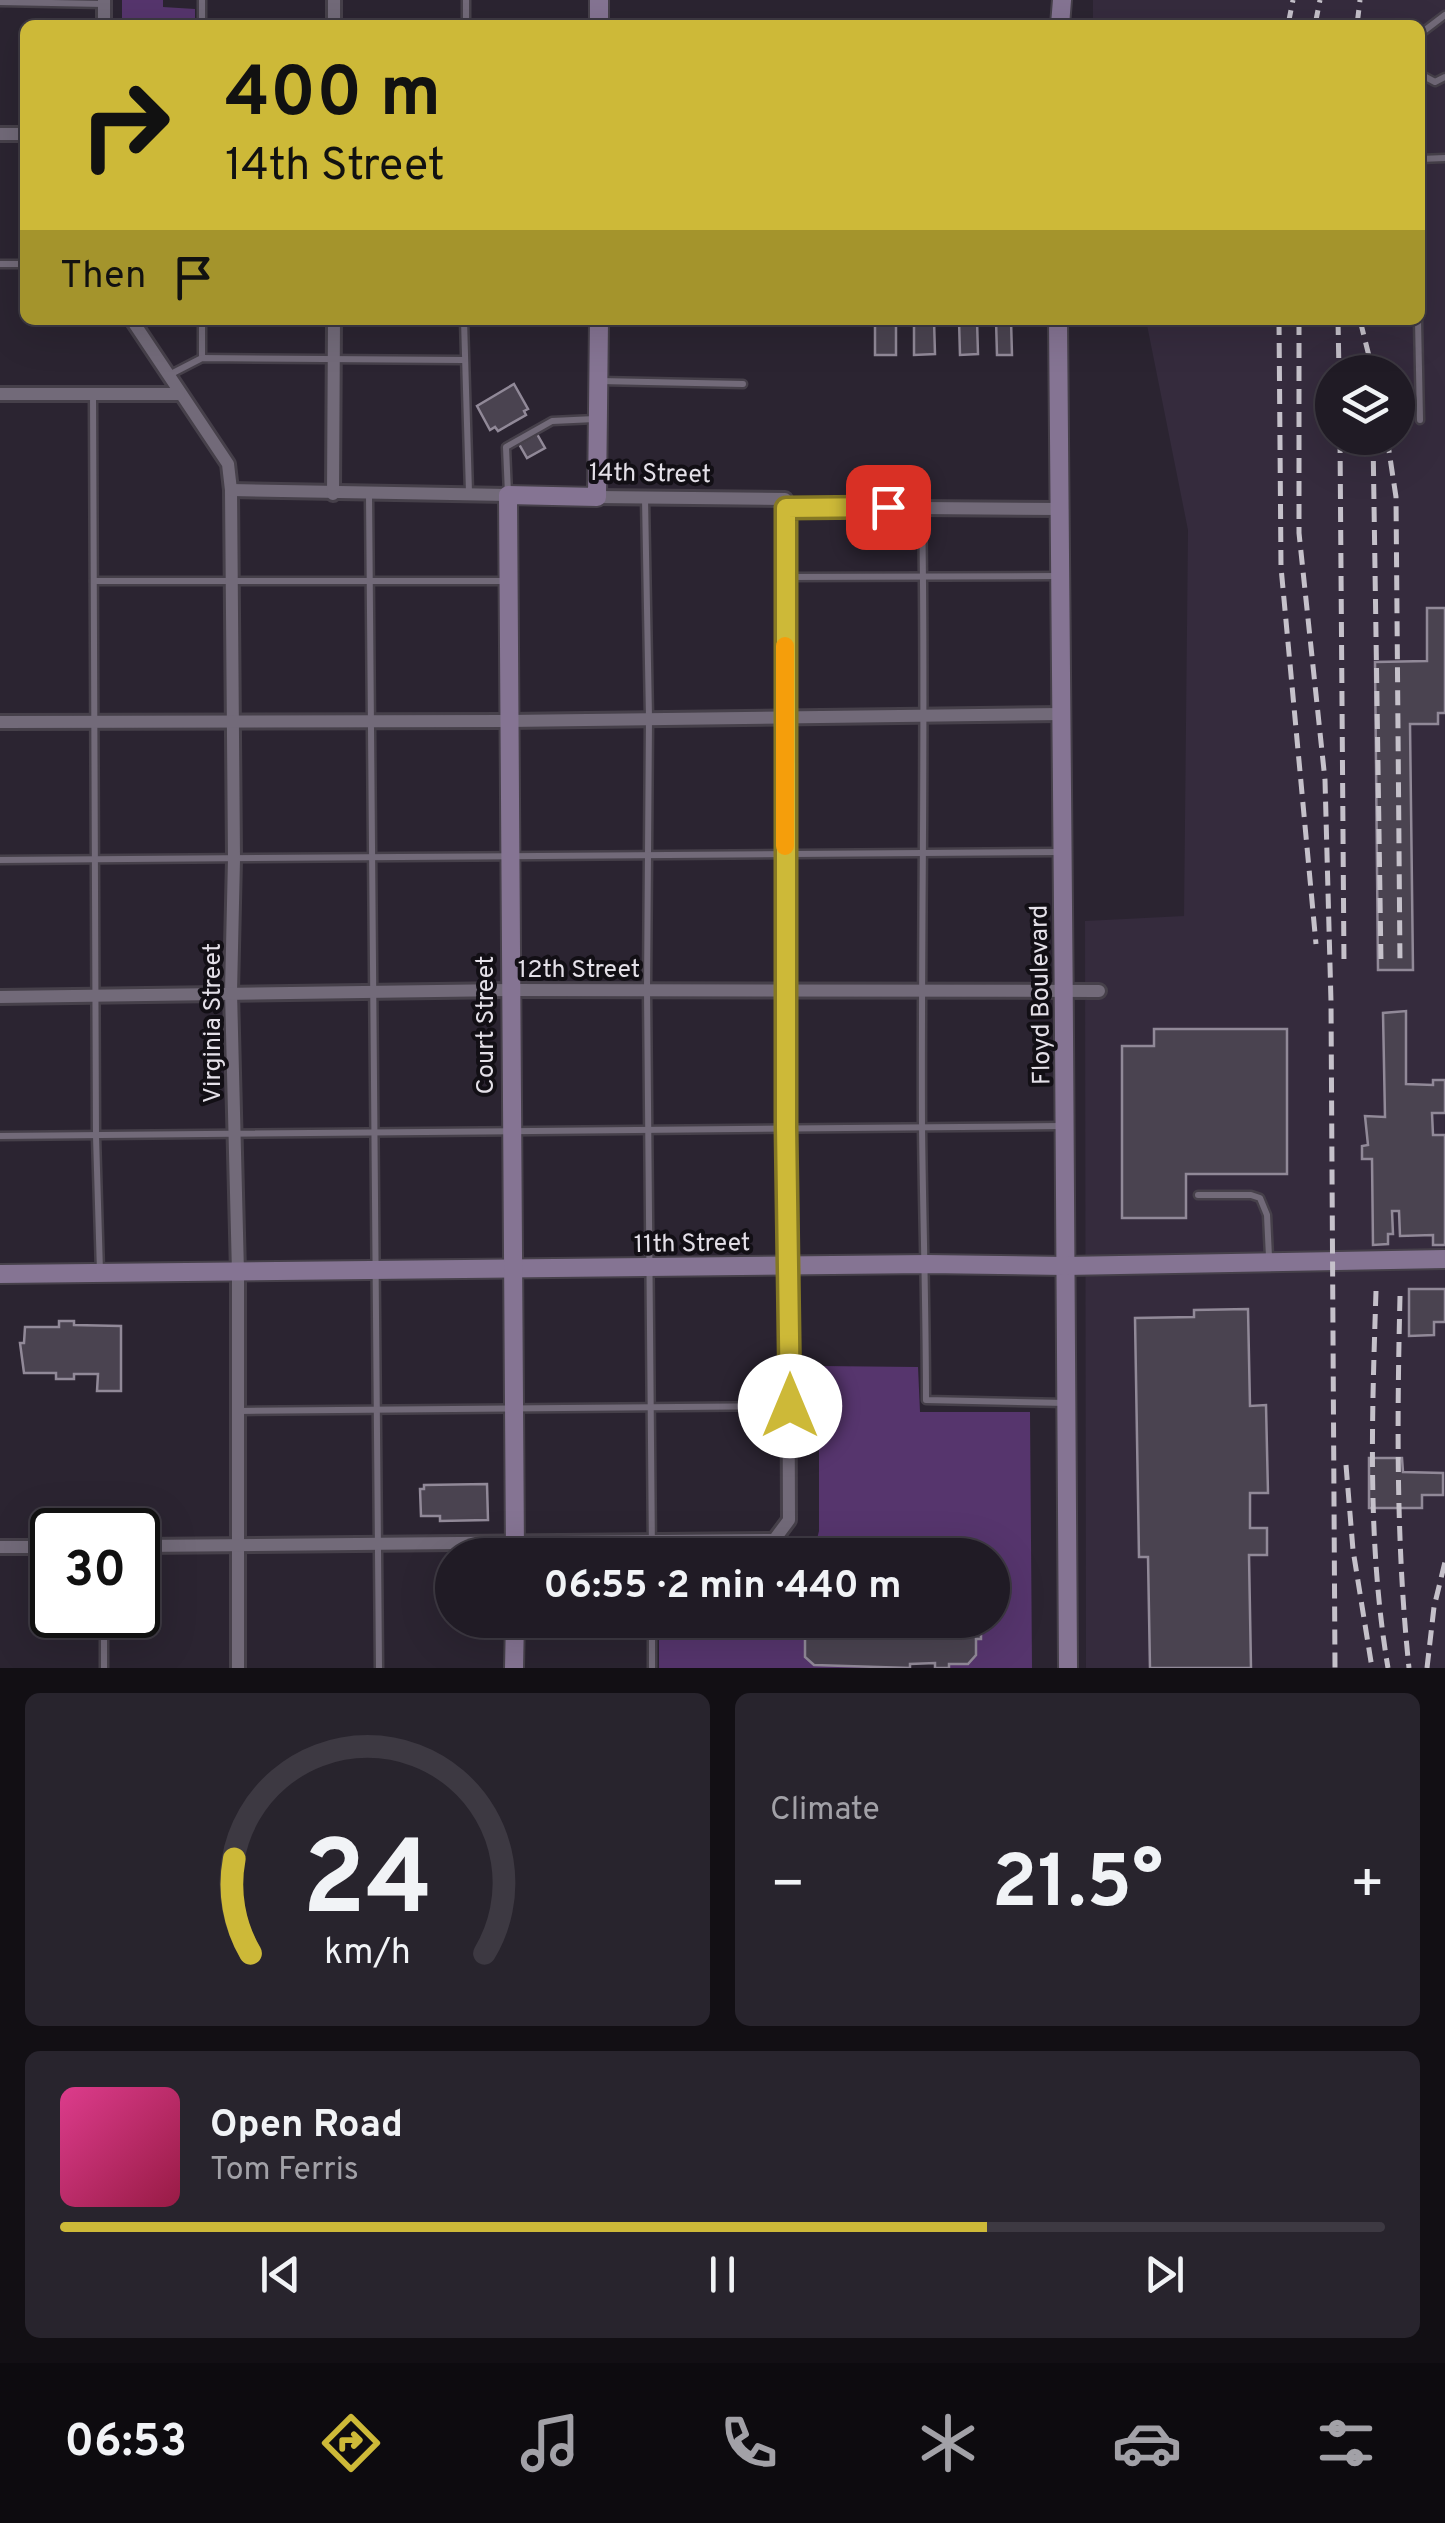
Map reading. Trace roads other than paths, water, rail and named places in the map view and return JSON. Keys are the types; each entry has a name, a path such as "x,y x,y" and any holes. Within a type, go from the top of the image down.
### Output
{"main road":[{"path":"598,497 599,325"},
{"name":"Floyd Boulevard","path":"1058,325 1067,1126 1068,1668"},
{"name":"14th Street","path":"508,495 598,497"},
{"name":"Court Street","path":"508,495 515,1538"},
{"name":"11th Street","path":"0,1274 1269,1264 1445,1259"},
{"path":"514,1668 515,1638"}],"street":[{"name":"Virginia Street","path":"135,325 228,464 231,490 238,1668"},
{"path":"334,325 334,494"},
{"path":"0,394 179,394"},
{"name":"14th Street","path":"231,490 508,495"},
{"name":"14th Street","path":"598,497 786,498 786,508 1059,509"},
{"path":"775,1538 788,1520 790,1406 786,508"},
{"path":"0,722 1061,714"},
{"name":"12th Street","path":"0,997 509,990 1099,991"},
{"path":"160,1546 435,1546"},
{"path":"0,1547 30,1547"}],"lane":[{"path":"0,2 104,2"},
{"path":"202,325 202,358"},
{"path":"464,325 470,494"},
{"path":"1418,325 1420,420"},
{"path":"168,375 202,358 463,360"},
{"path":"599,381 743,384"},
{"path":"93,394 100,1274"},
{"path":"508,495 506,446 552,421 599,419"},
{"path":"370,494 379,1668"},
{"path":"644,498 649,718 646,990 652,1538"},
{"path":"922,507 926,1400 1067,1402"},
{"path":"785,577 1060,576"},
{"path":"94,581 508,582"},
{"path":"0,860 1062,852"},
{"path":"0,1136 1067,1126"},
{"path":"1198,1195 1251,1194 1260,1198 1266,1215 1269,1264"},
{"path":"238,1411 790,1406"},
{"path":"104,1638 104,1668"},
{"path":"652,1638 652,1668"}],"railway":[{"path":"1289,20 1293,0"},
{"path":"1316,20 1320,0"},
{"path":"1358,20 1360,0"},
{"path":"1279,325 1281,567 1316,944"},
{"path":"1299,325 1299,533 1325,780 1331,1002 1335,1668"},
{"path":"1338,325 1339,355"},
{"path":"1361,325 1369,355"},
{"path":"1340,455 1344,965"},
{"path":"1373,455 1381,963"},
{"path":"1390,455 1396,497 1400,964"},
{"path":"1376,1291 1374,1527 1388,1668"},
{"path":"1400,1296 1398,1482 1409,1668"},
{"path":"1346,1465 1353,1550 1372,1668"},
{"path":"1427,1668 1434,1607 1445,1562"}]}
